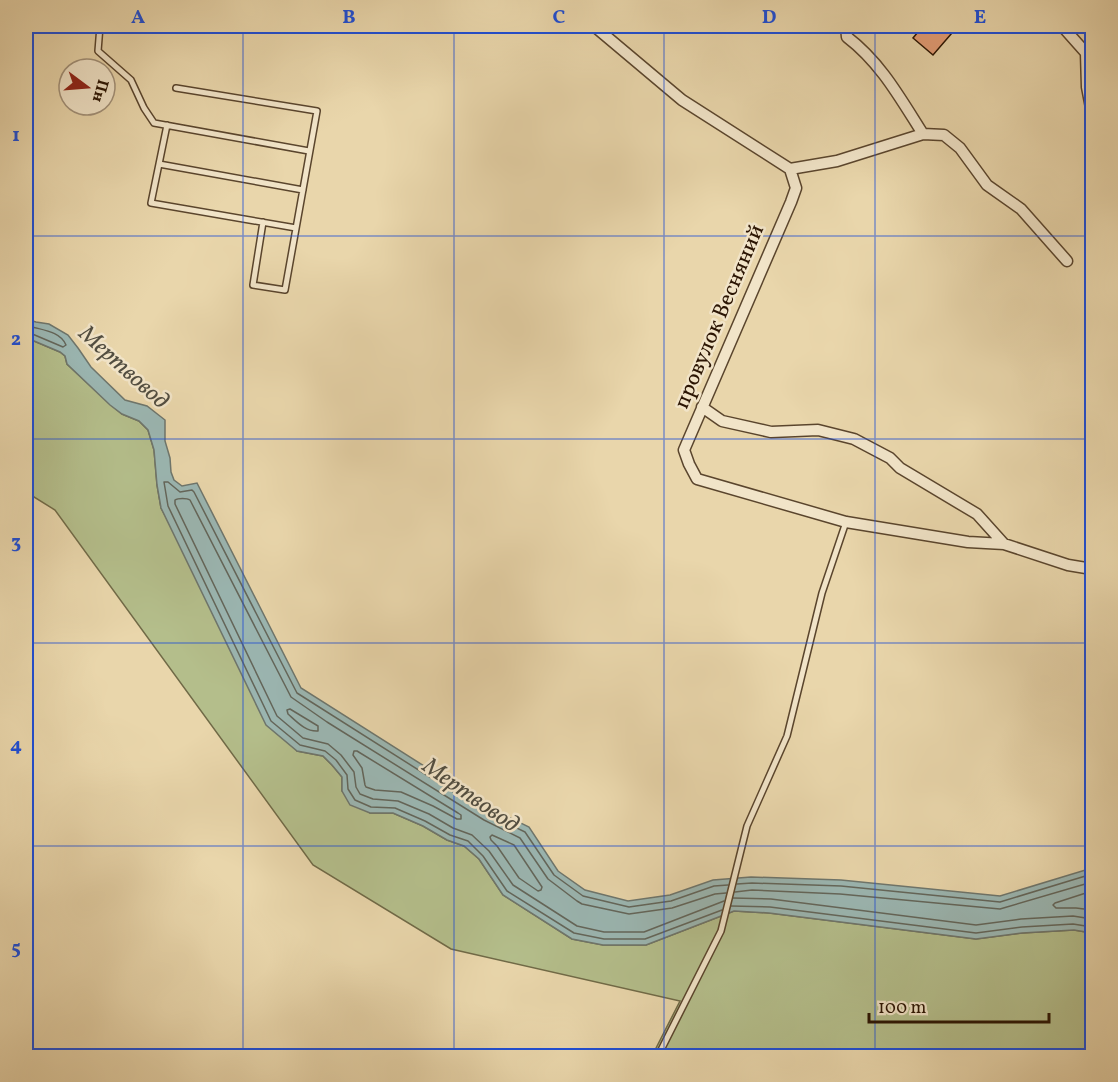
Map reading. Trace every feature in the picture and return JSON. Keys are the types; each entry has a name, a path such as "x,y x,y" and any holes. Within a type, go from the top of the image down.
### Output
{"street":[{"path":"594,26 681,100 790,169 837,161 923,134 944,135 960,148 987,185 1021,209 1067,261"},
{"path":"846,26 847,37 862,49 889,80 923,134"},
{"path":"1062,26 1089,54 1087,87 1092,113"},
{"name":"провулок Весняний","path":"790,169 796,188 791,202 684,450 697,479 846,522"},
{"path":"702,407 722,421 771,432 818,430 854,439 890,458 900,468 977,514 1004,544"},
{"path":"846,522 968,542 1004,544 1092,569"}],"lane":[{"path":"100,26 98,51 131,80 154,123 309,152"},
{"path":"176,88 316,111 285,290 252,285 262,222"},
{"path":"166,125 151,203 296,228"},
{"path":"159,164 303,190"},
{"path":"658,1056 721,931 747,826 788,736 822,593 846,522"}],"green space":[{"path":"27,338 60,352 65,356 67,364 110,404 122,414 139,421 148,430 154,450 161,508 297,751 323,756 342,777 342,791 370,813 393,813 464,846 479,859 503,895 572,939 603,945 646,945 734,911 769,913 976,939 1074,930 1092,933 1092,1056 652,1056 680,1001 451,949 313,865 55,510 26,492"}],"water":[{"name":"Мертвовод","path":"26,319 49,324 68,335 91,367 125,400 147,406 165,420 165,441 174,480 182,486 197,483 301,688 492,809 529,827 558,871 585,890 628,901 670,895 713,880 751,877 841,880 1000,896 1092,868 1092,933 1074,930 976,939 769,913 734,911 646,945 603,945 572,939 503,895 479,859 464,846 393,813 370,813 350,805 342,791 342,777 323,756 297,751 266,725 161,508 154,450 148,430 139,421 122,414 110,405 67,364 65,356 60,352 27,338 26,340"}],"building":[{"path":"923,26 958,26 933,55 913,38"}]}
